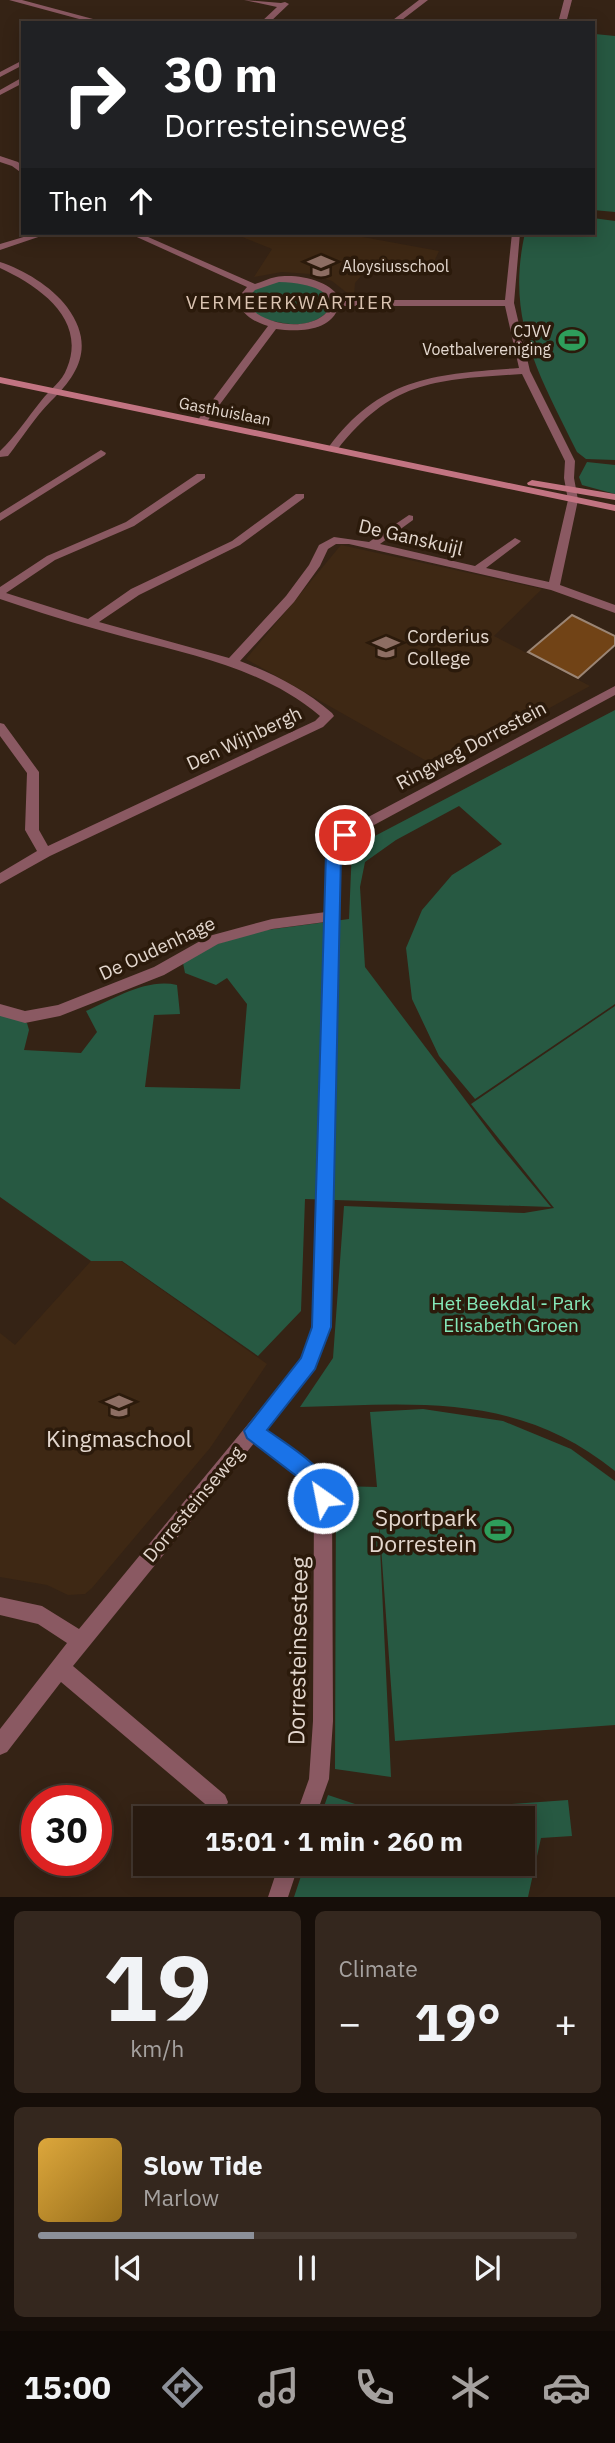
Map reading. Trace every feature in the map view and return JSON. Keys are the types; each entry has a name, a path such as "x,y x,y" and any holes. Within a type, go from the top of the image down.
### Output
{"main road":[{"name":"Gasthuislaan","path":"0,380 443,472 572,495 615,497"},
{"name":"Gasthuislaan","path":"572,495 615,509"}],"street":[{"path":"13,0 96,21"},
{"path":"248,0 286,3"},
{"path":"396,21 424,0"},
{"path":"563,21 568,0"},
{"path":"266,21 286,3"},
{"path":"0,75 21,63"},
{"path":"0,93 21,80"},
{"path":"0,159 19,162"},
{"path":"0,247 39,235"},
{"path":"137,235 254,287"},
{"path":"516,235 509,303 525,371 570,461 572,495 554,587"},
{"path":"0,265 23,274 54,297 67,312 75,330 77,351 73,366 58,392 48,398 4,454 0,453"},
{"path":"278,279 306,280 328,289 335,303 326,318 316,323 273,326 259,322 243,309 242,301 245,293 254,287 278,279"},
{"path":"335,303 509,303"},
{"path":"202,421 273,326"},
{"path":"332,448 361,413 391,394 417,383 441,377 525,371"},
{"path":"0,518 101,453"},
{"path":"0,594 51,558 138,519 201,476"},
{"path":"90,623 135,592 236,543 300,496"},
{"path":"369,547 408,519"},
{"name":"De Ganskuijl","path":"233,661 290,599 314,566 323,547 334,540 554,587 615,609"},
{"path":"478,570 515,541"},
{"name":"Den Wijnbergh","path":"0,594 90,623 233,661 314,702 328,716 318,724 46,853"},
{"name":"Ringweg Dorrestein","path":"332,916 334,853 345,835 615,690"},
{"path":"0,727 33,772 32,830 46,853 0,879"},
{"name":"De Oudenhage","path":"0,1010 25,1017 60,1010 159,971 214,940 272,924 332,916"},
{"name":"Dorresteinseweg","path":"0,1745 59,1667 308,1363 321,1327 332,916"},
{"name":"Dorresteinsesteeg","path":"254,1431 315,1478 323,1498 323,1721 319,1779 309,1806"},
{"path":"0,1606 42,1615 80,1641"},
{"path":"59,1667 218,1802"},
{"path":"278,1897 285,1876"}],"shaded area":[{"name":"Aloysiusschool","path":"237,235 352,235 439,251 433,264 385,261 379,271 367,269 355,283 354,296 351,296 332,281 310,274 282,272 254,277 272,249"},
{"name":"Corderius College","path":"341,545 542,589 494,636 590,686 439,768 246,659"},
{"name":"Kingmaschool","path":"91,1261 121,1261 267,1364 210,1448 92,1588 85,1594 68,1595 47,1585 0,1577 0,1333 15,1345"}],"green space":[{"path":"595,34 615,36 615,212 595,210"},
{"name":"CJVV Voetbalvereniging","path":"595,218 615,221 615,460 586,459 577,452 550,398 539,373 523,321 519,294 525,235 595,235"},
{"path":"287,279 322,291 327,295 331,308 322,316 303,324 283,323 251,315 246,296 250,290"},
{"path":"587,462 615,465 615,494 582,485 579,477"},
{"path":"615,710 615,1004 475,1099 439,1056 412,999 406,948 422,910 452,875 502,844 459,806 396,840 365,862 360,887 365,967 497,1142 551,1207 305,1199 301,1311 258,1356 122,1261 91,1261 0,1197 0,1014 27,1023 29,1030 24,1050 81,1053 97,1032 86,1011 142,987 154,984 177,985 180,1014 154,1015 145,1087 240,1089 247,1004 227,978 216,985 185,973 183,963 217,944 259,931 349,919 352,848"},
{"name":"Het Beekdal - Park Elisabeth Groen","path":"615,1006 615,1471 578,1445 541,1427 503,1415 465,1408 425,1405 300,1407 333,1358 344,1206 524,1213 554,1208 471,1104"},
{"name":"Sportpark Dorrestein","path":"423,1409 503,1421 571,1449 615,1481 615,1725 395,1741 378,1505 391,1777 335,1769 336,1486 377,1487 370,1412"},
{"path":"328,1795 361,1806 324,1806"},
{"path":"568,1800 572,1836 541,1838 535,1865 535,1806 482,1806"},
{"path":"301,1876 533,1876 528,1897 294,1897"}],"building":[{"path":"572,615 615,636 615,645 578,678 528,652"}],"place":[{"name":"Aloysiusschool","path":"321,266"},
{"name":"CJVV Voetbalvereniging","path":"572,340"},
{"name":"Corderius College","path":"386,647"},
{"name":"Kingmaschool","path":"119,1406"},
{"name":"Sportpark Dorrestein","path":"498,1530"}],"district":[{"name":"VERMEERKWARTIER","path":"290,302"}],"route":[{"path":"323,1498 315,1478 254,1431 308,1363 318,1342 321,1327 334,853 345,835"}]}
